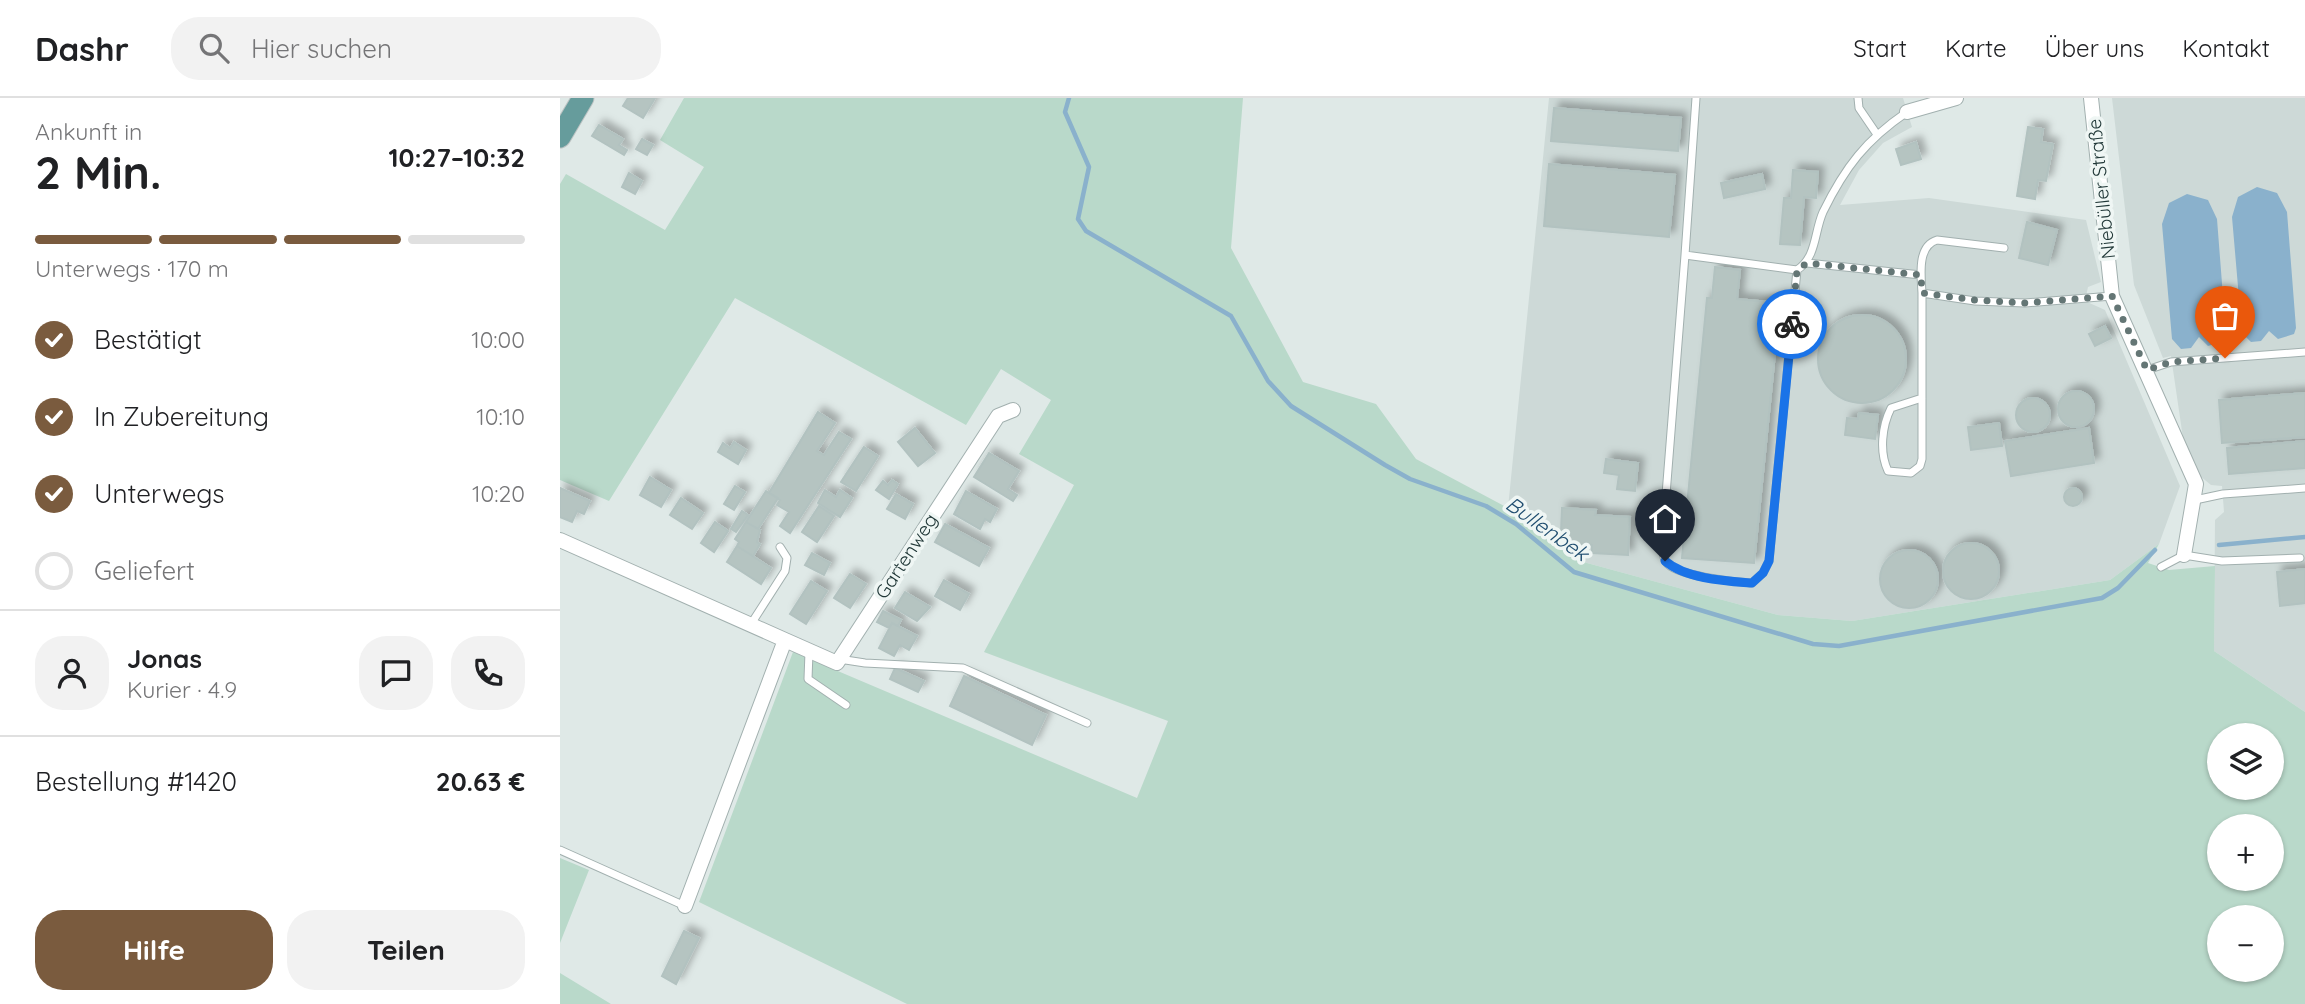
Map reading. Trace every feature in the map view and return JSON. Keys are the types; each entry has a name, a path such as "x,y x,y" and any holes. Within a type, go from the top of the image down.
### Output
{"main road":[{"path":"560,137 583,98"}],"street":[{"path":"1907,112 1956,98"},
{"name":"Niebüller Straße","path":"2091,98 2112,296 2196,484 2184,555"},
{"name":"Gartenweg","path":"839,659 998,416 1013,410"},
{"path":"560,540 809,652 837,663 839,659"},
{"path":"685,906 785,640"}],"lane":[{"path":"1696,98 1662,545 1665,561 1675,570 1752,583 1763,573 1769,561 1797,270"},
{"path":"1858,98 1860,108 1876,133"},
{"path":"1685,255 1797,270 1807,263 1822,215 1859,151 1876,133 1907,112"},
{"path":"1922,398 1891,408 1885,419 1882,459 1888,471 1911,473 1920,466 1922,398 1921,275 1924,250 1930,242 1937,240 2004,248"},
{"path":"1807,263 1921,275"},
{"path":"1922,293 2025,303 2112,296"},
{"path":"2147,370 2171,362 2305,352"},
{"path":"2195,500 2223,494 2305,488"},
{"path":"751,625 785,571 787,558 780,547"},
{"path":"2161,567 2184,555 2222,561 2300,558"},
{"path":"809,652 808,679 846,705"},
{"path":"839,659 899,666 964,668 1087,723"},
{"path":"560,850 685,906"}],"shaded area":[{"path":"1549,98 1903,98 1912,127 1883,143 1859,170 1840,205 1929,198 2086,220 2101,282 2088,287 2085,301 2105,310 2180,486 2159,544 2110,580 1852,621 1778,615 1576,560 1508,508"},
{"path":"2112,98 2305,98 2305,712 2214,651 2215,520 2224,512 2222,486 2211,485 2200,476 2183,438 2171,356 2163,358 2134,285"}],"green space":[{"path":"684,98 1243,98 1231,248 1303,382 1376,404 1416,459 1508,508 1576,560 1778,615 1852,621 2110,580 2159,544 2148,563 2169,570 2215,566 2214,651 2305,712 2305,1004 907,1004 699,902 793,652 1137,798 1168,721 984,652 1074,485 1019,454 1051,400 1001,369 966,425 735,298 609,501 560,480 560,184 566,174 665,230 704,167 660,140"},
{"path":"560,858 589,870 560,943"},
{"path":"560,973 611,1004 560,1004"}],"water":[{"path":"2257,187 2277,193 2287,212 2296,328 2294,334 2278,339 2269,331 2261,341 2251,342 2242,333 2232,217 2238,197"},
{"path":"2187,194 2208,200 2217,219 2226,335 2224,341 2208,346 2199,337 2191,348 2181,349 2172,339 2162,224 2169,203"}],"building":[{"path":"628,98 655,98 643,118 623,106"},
{"path":"1554,108 1681,118 1678,151 1551,141"},
{"path":"599,125 623,139 619,145 627,150 624,155 592,136"},
{"path":"2028,127 2043,129 2041,142 2053,144 2046,181 2038,180 2035,199 2017,196"},
{"path":"642,139 653,145 647,155 636,149"},
{"path":"1916,142 1921,159 1901,165 1896,149"},
{"path":"1549,164 1675,175 1669,237 1544,226"},
{"path":"1793,170 1818,172 1816,198 1804,197 1800,245 1780,244 1784,198 1791,198"},
{"path":"629,173 642,181 635,194 622,187"},
{"path":"1762,174 1765,189 1724,198 1721,183"},
{"path":"2027,222 2057,230 2048,265 2019,258"},
{"path":"1715,267 1740,270 1737,299 1780,303 1754,563 1682,558 1707,298 1712,298"},
{"path":"1862,315 1879,318 1893,328 1903,342 1906,359 1903,376 1893,390 1879,400 1862,403 1845,400 1831,390 1821,376 1818,359 1821,342 1831,328 1845,318"},
{"path":"2105,326 2111,338 2095,346 2089,334"},
{"path":"2076,391 2089,396 2094,409 2089,422 2076,427 2063,422 2058,409 2063,396"},
{"path":"2305,393 2305,437 2222,443 2219,400"},
{"path":"2033,398 2045,403 2050,415 2045,427 2033,432 2021,427 2016,415 2021,403"},
{"path":"818,412 835,423 817,451 824,455 839,432 851,439 790,533 780,526 789,512 777,505 780,500 769,493"},
{"path":"1859,413 1878,415 1875,439 1845,435 1847,418 1858,419"},
{"path":"1999,423 2002,446 1971,450 1968,427"},
{"path":"915,428 935,453 918,466 898,442"},
{"path":"2089,428 2094,463 2011,476 2005,441"},
{"path":"2305,441 2305,468 2229,474 2227,448"},
{"path":"734,442 746,450 738,464 718,452 723,443 730,448"},
{"path":"864,447 878,456 856,491 841,482"},
{"path":"989,453 1019,471 1008,489 1017,495 1013,501 974,477"},
{"path":"1606,459 1638,463 1635,491 1617,489 1619,475 1604,473"},
{"path":"650,477 671,490 661,507 640,495"},
{"path":"892,480 898,484 889,499 876,490 883,481 888,485"},
{"path":"735,486 745,492 734,510 724,504"},
{"path":"560,488 590,501 584,514 577,511 572,522 560,517"},
{"path":"2073,488 2079,491 2082,497 2079,503 2073,506 2067,503 2064,497 2067,491"},
{"path":"825,490 836,497 840,490 852,498 840,517 818,503"},
{"path":"766,491 778,498 758,529 746,522"},
{"path":"966,491 997,509 990,522 985,519 980,529 954,514"},
{"path":"896,494 913,504 905,519 887,509"},
{"path":"681,498 703,513 692,529 670,515"},
{"path":"819,506 834,516 817,542 802,532"},
{"path":"1562,508 1596,510 1595,515 1630,517 1628,555 1592,553 1592,545 1573,544 1561,533"},
{"path":"742,511 748,515 736,532 731,529"},
{"path":"715,522 728,531 714,552 701,543"},
{"path":"746,522 760,530 757,542 760,544 753,556 737,546 739,542 735,539"},
{"path":"945,524 989,548 979,566 935,542"},
{"path":"1966,543 1976,543 1991,551 1997,560 1997,582 1991,591 1976,599 1966,599 1948,587 1943,576 1943,566 1955,548"},
{"path":"737,546 771,568 761,584 727,562"},
{"path":"1903,550 1915,550 1930,558 1938,573 1938,585 1930,600 1915,608 1903,608 1888,600 1880,585 1880,573 1888,558"},
{"path":"812,553 830,563 824,575 805,565"},
{"path":"2305,569 2305,603 2280,606 2277,572"},
{"path":"850,574 866,584 850,608 834,598"},
{"path":"944,580 969,594 960,610 935,596"},
{"path":"811,581 827,591 806,624 790,614"},
{"path":"905,592 930,607 917,621 895,608"},
{"path":"883,611 901,620 898,626 892,623 889,628 877,622"},
{"path":"892,623 917,636 909,650 900,645 894,656 879,648"},
{"path":"895,668 924,681 918,692 890,679"},
{"path":"964,676 1046,715 1032,745 950,706"},
{"path":"684,931 699,938 676,984 662,976"}],"waterway":[{"name":"Bullenbek","path":"1069,98 1065,112 1089,167 1078,219 1086,231 1231,316 1268,381 1291,406 1410,479 1486,506 1516,524 1574,572 1813,644 1839,646 2102,598 2118,588 2155,550"},
{"name":"Bullenbek","path":"2219,545 2305,537"}],"way so far":[{"path":"1792,324 1797,270 1807,263 1921,275 1922,293 1975,300 2025,303 2112,296 2147,370 2171,362 2225,358"}],"route":[{"path":"1665,561 1675,570 1731,581 1752,583 1763,573 1769,561 1792,324"}]}
